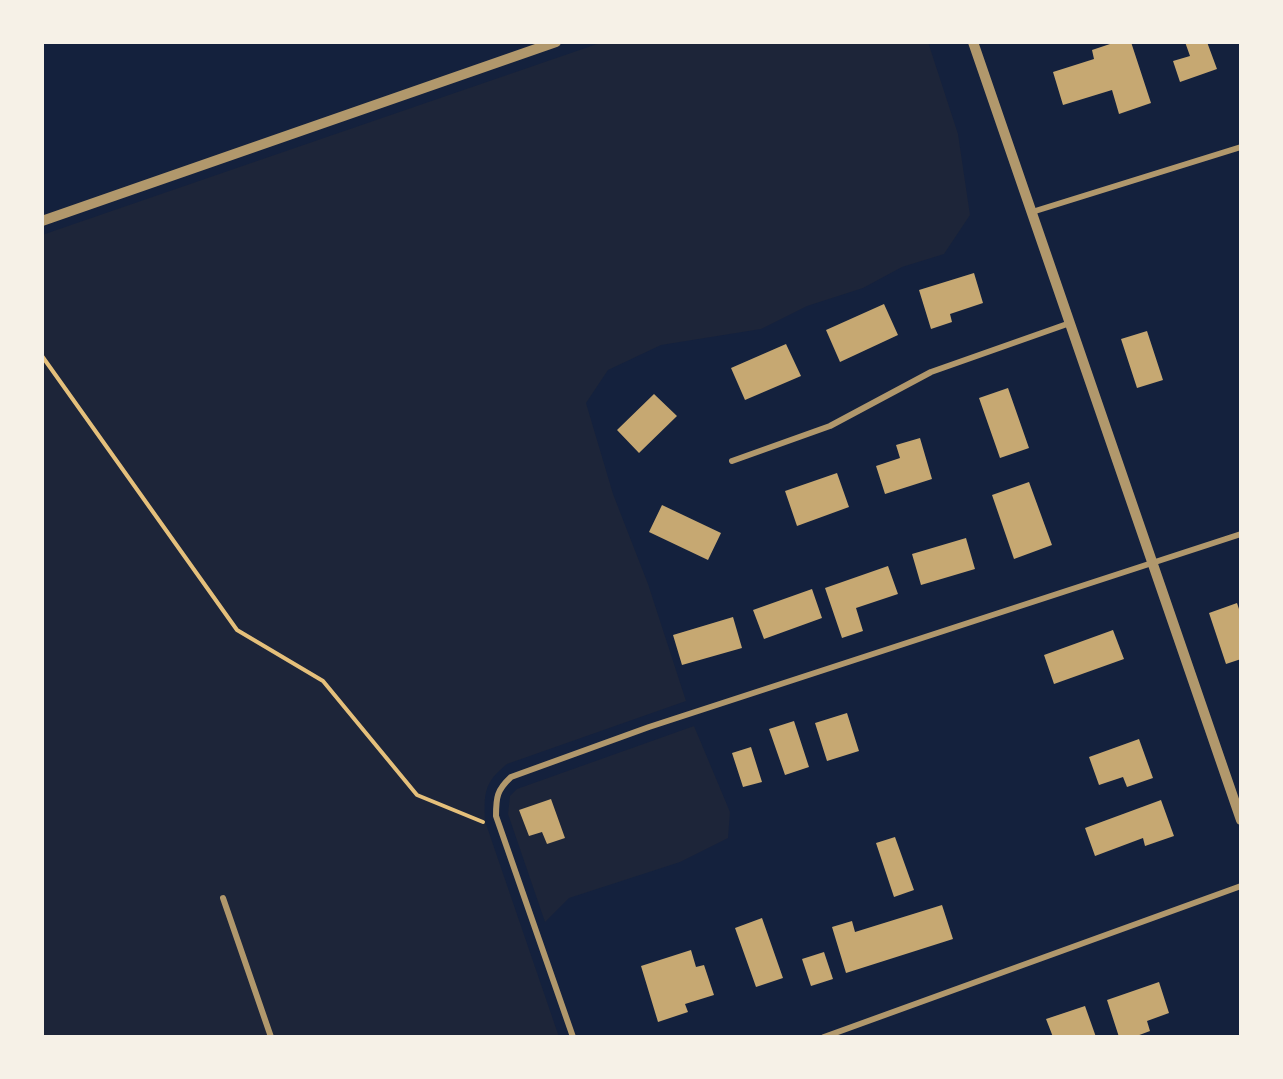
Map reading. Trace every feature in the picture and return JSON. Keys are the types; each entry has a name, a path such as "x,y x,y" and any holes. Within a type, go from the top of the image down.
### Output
{"street":[{"path":"42,221 556,42"},
{"path":"973,42 1241,820"},
{"path":"1032,212 1241,147"},
{"path":"732,461 830,426 931,372 1070,323"},
{"path":"573,1037 496,816 496,796 511,777 649,727 1241,534"},
{"path":"824,1037 1241,886"},
{"path":"223,898 271,1037"}],"path":[{"path":"42,356 237,630 323,681 417,795 500,829"}],"shaded area":[{"path":"603,42 928,42 958,134 970,215 944,254 902,267 863,288 807,306 761,329 661,345 608,370 586,403 613,494 648,584 686,701 507,764 494,777 487,789 485,821 559,1037 42,1037 42,235"},
{"path":"694,726 730,812 728,838 680,862 569,898 545,922 508,814 510,796 517,789"}],"building":[{"path":"1116,42 1131,42 1151,103 1119,114 1112,90 1063,105 1053,72 1094,59 1092,50"},
{"path":"1185,42 1207,42 1217,69 1180,82 1173,61 1190,56"},
{"path":"974,273 983,303 950,314 952,322 931,329 919,290"},
{"path":"884,304 898,335 840,362 826,330"},
{"path":"1147,331 1163,380 1137,388 1121,339"},
{"path":"786,344 801,376 745,400 731,368"},
{"path":"1008,388 1029,448 1000,458 979,398"},
{"path":"654,394 677,416 639,453 617,430"},
{"path":"920,438 932,479 885,494 876,466 900,458 896,445"},
{"path":"837,473 849,507 797,526 785,491"},
{"path":"1029,482 1052,545 1014,559 992,495"},
{"path":"662,505 721,533 708,560 649,532"},
{"path":"966,538 975,569 921,585 912,554"},
{"path":"888,566 898,594 856,608 863,631 842,638 825,588"},
{"path":"812,589 822,618 764,639 753,610"},
{"path":"1237,603 1241,615 1241,659 1226,664 1209,613"},
{"path":"733,617 742,648 682,665 673,635"},
{"path":"1113,630 1124,659 1054,684 1044,655"},
{"path":"847,713 859,751 827,761 815,723"},
{"path":"794,721 809,767 785,775 769,729"},
{"path":"1139,739 1153,778 1127,787 1123,777 1099,785 1089,757"},
{"path":"751,747 762,782 743,787 732,753"},
{"path":"551,799 565,838 547,844 542,832 529,836 519,810"},
{"path":"1161,800 1174,836 1145,846 1143,838 1095,856 1085,828"},
{"path":"895,837 914,890 894,897 876,843"},
{"path":"942,905 953,939 846,973 832,927 852,921 855,932"},
{"path":"762,918 783,978 756,987 735,928"},
{"path":"691,950 696,967 704,965 714,995 685,1004 688,1012 658,1022 641,966"},
{"path":"824,952 833,979 811,986 802,959"},
{"path":"1159,982 1169,1013 1147,1021 1150,1031 1134,1037 1119,1037 1107,1000"},
{"path":"1085,1006 1096,1037 1053,1037 1046,1019"}]}
